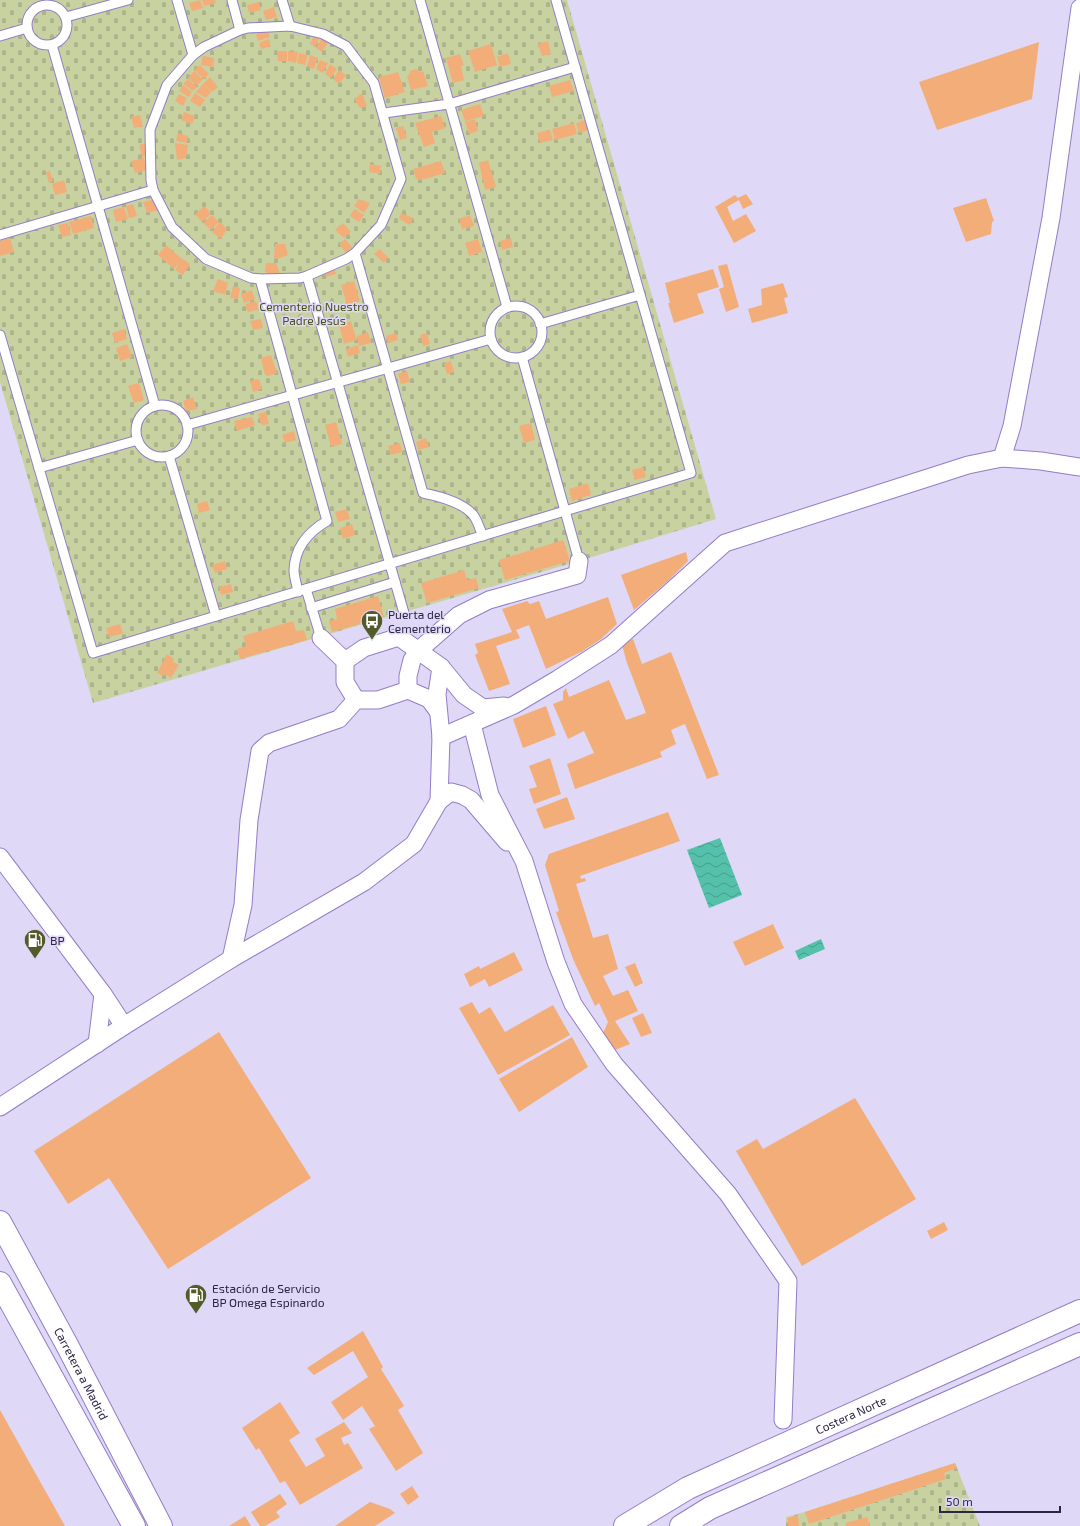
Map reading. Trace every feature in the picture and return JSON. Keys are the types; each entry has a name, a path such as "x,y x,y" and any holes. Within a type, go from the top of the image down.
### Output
{"main road":[{"name":"Carretera a Madrid","path":"0,1222 161,1526"},
{"path":"0,1283 134,1526"},
{"name":"Costera Norte","path":"625,1526 688,1488 1080,1311"},
{"path":"681,1526 710,1508 1080,1344"}],"street":[{"path":"1002,458 1012,426 1050,218 1080,8"},
{"path":"441,737 514,705 611,645 725,542 968,465 1002,458 1041,461 1080,467"},
{"path":"408,690 408,676 412,660 419,650 459,615 489,600 577,575 579,562"},
{"path":"345,661 364,648 399,637 441,667 464,695 483,708 514,705"},
{"path":"321,638 345,661 345,682 356,700"},
{"path":"439,801 441,737 437,694 441,667"},
{"path":"231,959 243,905 250,820 260,751 269,743 339,719 356,700 378,700 408,690 429,700 438,711"},
{"path":"472,724 490,795 524,861 556,962 573,1004 614,1064 728,1194 788,1281 782,1420"},
{"path":"0,1107 124,1026 231,959 364,882 414,844 439,801 452,792 471,800 524,861"},
{"path":"0,856 103,994 124,1026"},
{"path":"97,1044 103,994"}],"lane":[{"path":"66,17 128,0"},
{"path":"177,0 193,55"},
{"path":"232,0 240,30"},
{"path":"282,0 290,26"},
{"path":"420,0 507,307"},
{"path":"0,335 93,654 691,473 556,0"},
{"path":"42,2 59,8 66,17 68,24 67,31 58,42 52,45 36,42 29,34 27,22 32,11 42,2"},
{"path":"290,26 323,34 346,46 374,83 384,113 401,179 381,225 355,253 346,259 300,278 251,278 206,259 172,227 153,190 151,180 150,130 167,85 193,55 204,47 240,30 248,28 290,26"},
{"path":"0,36 27,28"},
{"path":"52,45 155,406"},
{"path":"384,113 449,104 575,67"},
{"path":"0,235 153,190"},
{"path":"355,253 423,493 444,498 473,515 483,536"},
{"path":"307,276 404,613"},
{"path":"260,279 327,521 312,530 301,544 294,571 311,608 321,638"},
{"path":"540,324 640,295"},
{"path":"520,306 531,311 537,317 540,324 542,333 540,341 536,348 529,354 522,357 514,358 499,352 491,339 491,324 495,317 507,307 520,306"},
{"path":"187,425 491,339"},
{"path":"522,357 579,562"},
{"path":"164,405 179,411 187,425 188,433 186,441 182,447 169,456 161,457 147,452 141,446 136,431 139,419 147,410 155,406 164,405"},
{"path":"39,468 138,440"},
{"path":"169,456 216,616"},
{"path":"311,608 395,582"}],"green space":[{"name":"Cementerio Nuestro Padre Jesús","path":"0,0 567,0 716,519 579,561 93,703 0,382"},
{"path":"955,1463 980,1526 786,1526 786,1517"}],"water":[{"path":"720,838 742,895 709,908 687,850"},
{"path":"821,939 825,949 799,960 795,951"}],"building":[{"path":"200,0 203,8 192,11 189,3"},
{"path":"202,0 215,0 216,3 204,6"},
{"path":"259,2 261,10 249,13 247,5"},
{"path":"274,7 277,17 266,20 263,11"},
{"path":"268,31 270,37 258,41 256,34"},
{"path":"315,34 320,37 315,47 310,44"},
{"path":"322,38 328,42 322,52 316,48"},
{"path":"269,39 271,46 261,49 259,43"},
{"path":"548,41 551,54 542,56 538,44"},
{"path":"1039,42 1032,99 937,130 919,82"},
{"path":"491,44 497,65 475,72 468,51"},
{"path":"277,51 287,51 287,61 278,61"},
{"path":"288,51 298,52 296,63 288,61"},
{"path":"299,53 308,55 305,65 297,63"},
{"path":"508,53 511,64 500,67 497,57"},
{"path":"460,54 464,65 461,66 464,80 453,83 446,58"},
{"path":"310,55 318,58 314,69 307,66"},
{"path":"203,56 214,58 213,67 201,65"},
{"path":"320,60 328,63 323,73 316,69"},
{"path":"330,64 337,69 331,78 325,74"},
{"path":"200,65 209,74 204,79 194,70"},
{"path":"416,69 421,72 423,71 428,86 411,90 407,76 409,75 410,71"},
{"path":"339,70 346,75 339,84 333,79"},
{"path":"194,71 203,79 197,86 188,78"},
{"path":"398,72 405,92 385,98 379,77"},
{"path":"210,77 218,87 212,92 203,84"},
{"path":"188,79 197,87 193,91 183,84"},
{"path":"570,80 574,91 552,97 549,86"},
{"path":"203,84 211,92 206,98 196,92"},
{"path":"183,85 192,92 189,97 179,91"},
{"path":"195,93 205,100 200,107 190,101"},
{"path":"362,93 367,106 360,108 354,99"},
{"path":"179,94 187,98 183,106 175,101"},
{"path":"480,104 484,116 465,121 461,110"},
{"path":"184,112 195,116 192,124 181,120"},
{"path":"140,115 143,126 134,128 131,117"},
{"path":"441,116 445,128 432,132 435,143 424,147 415,123"},
{"path":"475,119 478,131 469,134 465,122"},
{"path":"585,120 588,130 579,133 576,123"},
{"path":"574,123 577,134 555,140 552,129"},
{"path":"403,126 407,138 400,140 396,128"},
{"path":"550,130 553,140 540,143 537,133"},
{"path":"178,133 188,136 187,143 176,141"},
{"path":"146,143 149,156 142,157 139,145"},
{"path":"175,143 188,145 186,158 177,160"},
{"path":"144,158 147,170 135,173 131,161"},
{"path":"488,160 496,187 485,190 479,163"},
{"path":"441,161 445,173 425,179 423,177 424,179 416,179 413,169"},
{"path":"370,164 381,166 380,174 369,172"},
{"path":"50,171 53,181 49,183 46,172"},
{"path":"64,180 67,192 55,195 52,184"},
{"path":"746,194 753,204 743,209 739,200 727,207 733,221 746,214 756,231 734,243 715,207 735,195 738,198"},
{"path":"986,198 994,221 992,222 991,234 966,242 953,208"},
{"path":"156,199 159,210 147,213 143,202"},
{"path":"359,199 370,203 364,213 354,206"},
{"path":"133,204 137,216 129,218 126,206"},
{"path":"205,206 211,214 202,222 195,214"},
{"path":"124,207 128,219 116,222 113,210"},
{"path":"354,209 364,215 359,222 350,216"},
{"path":"401,213 413,218 410,225 399,219"},
{"path":"212,215 219,222 211,230 203,223"},
{"path":"470,215 474,226 462,229 459,219"},
{"path":"91,216 94,228 73,234 69,222"},
{"path":"220,222 227,229 221,239 212,232"},
{"path":"68,223 71,235 62,237 58,225"},
{"path":"343,223 351,232 344,238 335,230"},
{"path":"10,238 14,252 0,256 0,241"},
{"path":"511,238 513,247 502,250 500,241"},
{"path":"345,239 352,247 346,253 339,244"},
{"path":"478,239 482,252 469,256 465,243"},
{"path":"275,244 285,244 288,255 277,259 274,258"},
{"path":"166,245 190,264 183,275 175,270 181,261 174,269 158,255"},
{"path":"379,249 388,257 384,263 374,254"},
{"path":"266,263 276,263 280,274 270,276 265,271"},
{"path":"727,264 739,307 726,312 719,289 724,287 718,266"},
{"path":"713,269 719,287 697,294 704,313 674,323 668,303 670,303 665,283"},
{"path":"335,270 336,274 326,277 325,273"},
{"path":"218,279 228,283 225,295 213,291"},
{"path":"354,281 360,301 347,305 341,285"},
{"path":"783,283 788,297 784,298 788,313 752,323 748,309 762,305 761,289"},
{"path":"233,286 240,288 238,299 230,298"},
{"path":"252,290 255,299 244,303 241,294"},
{"path":"256,301 260,309 249,312 247,311 245,304"},
{"path":"261,319 263,328 253,330 250,321"},
{"path":"351,321 357,340 344,344 339,325"},
{"path":"124,329 127,339 115,343 112,333"},
{"path":"368,332 371,343 359,346 357,336"},
{"path":"396,333 398,340 388,343 386,336"},
{"path":"427,333 430,344 423,346 420,335"},
{"path":"127,344 132,357 120,361 116,348"},
{"path":"358,345 360,353 348,357 346,349"},
{"path":"271,355 277,373 268,376 265,375 261,358"},
{"path":"451,361 454,372 447,374 444,363"},
{"path":"407,371 410,382 401,384 398,374"},
{"path":"259,379 262,389 253,392 250,381"},
{"path":"139,383 144,400 134,403 128,386"},
{"path":"193,397 197,409 186,411 183,401"},
{"path":"266,412 269,424 263,425 261,424 258,414"},
{"path":"252,417 255,425 237,431 234,421"},
{"path":"336,422 342,444 331,447 325,425"},
{"path":"531,423 535,440 524,443 519,426"},
{"path":"294,431 296,440 285,443 282,435"},
{"path":"426,438 429,447 418,450 416,442"},
{"path":"400,443 402,452 391,455 388,446"},
{"path":"643,467 646,477 635,480 632,470"},
{"path":"588,483 591,495 572,501 569,489"},
{"path":"207,501 210,510 199,513 197,504"},
{"path":"347,509 350,519 338,522 335,512"},
{"path":"352,524 355,535 343,539 340,528"},
{"path":"563,540 570,561 505,580 499,560"},
{"path":"686,552 688,561 669,580 634,610 621,575"},
{"path":"225,561 227,569 215,573 212,565"},
{"path":"464,570 467,580 476,578 479,588 427,603 421,583"},
{"path":"231,584 233,592 221,595 219,587"},
{"path":"378,596 384,617 332,632 329,621 337,619 335,609"},
{"path":"608,597 617,624 601,639 581,652 546,669 529,625 516,630 520,638 496,646 510,684 489,691 475,655 478,653 475,644 512,632 502,609 527,601 530,604 539,601 546,619"},
{"path":"293,621 296,631 304,630 307,640 240,659 237,649 246,646 243,636"},
{"path":"120,624 123,633 109,637 106,628"},
{"path":"633,639 642,664 671,652 719,775 707,779 685,724 671,730 676,744 660,752 662,757 575,789 567,764 594,753 584,731 568,739 553,704 563,700 563,692 566,688 569,697 609,680 626,720 646,713 627,663 622,645"},
{"path":"167,654 174,659 173,662 179,665 171,678 165,674 163,676 157,673"},
{"path":"546,706 556,735 523,748 513,719"},
{"path":"550,758 561,794 534,804 529,789 537,787 529,766"},
{"path":"567,797 575,819 544,829 536,809"},
{"path":"668,812 680,841 580,876 581,879 585,878 586,881 576,884 593,938 608,934 618,969 603,976 613,996 628,990 638,1011 615,1021 630,1044 615,1050 603,1033 608,1022 599,1003 595,1006 573,959 556,912 559,911 545,865 549,854"},
{"path":"773,924 784,948 745,966 733,942"},
{"path":"514,952 523,970 489,987 485,979 470,987 464,974 479,966 480,969"},
{"path":"635,963 643,983 635,987 625,967"},
{"path":"472,1002 479,1014 490,1007 505,1032 553,1005 570,1035 498,1075 459,1008"},
{"path":"643,1013 652,1033 641,1037 632,1018"},
{"path":"219,1032 311,1178 168,1269 109,1178 68,1204 34,1151"},
{"path":"572,1037 588,1067 519,1112 499,1079"},
{"path":"855,1098 916,1199 802,1266 736,1151 757,1139 763,1149"},
{"path":"944,1222 948,1230 931,1239 927,1231"},
{"path":"363,1331 383,1367 381,1369 404,1406 398,1410 423,1453 396,1471 369,1429 375,1426 362,1406 343,1420 331,1402 368,1377 353,1351 314,1375 307,1368"},
{"path":"280,1402 300,1433 289,1440 306,1467 325,1456 315,1439 344,1422 352,1433 341,1438 344,1445 348,1443 363,1468 300,1505 285,1481 280,1483 259,1448 256,1450 242,1428"},
{"path":"0,1410 65,1526 0,1526"},
{"path":"955,1463 957,1468 944,1473 946,1479 809,1524 805,1512"},
{"path":"412,1486 419,1497 408,1505 400,1494"},
{"path":"280,1494 287,1504 276,1512 280,1517 265,1526 260,1526 251,1512"},
{"path":"370,1502 390,1509 395,1513 375,1526 335,1526"},
{"path":"798,1515 799,1526 788,1526 788,1518"},
{"path":"245,1516 251,1526 229,1526"},
{"path":"867,1517 870,1526 846,1526 845,1523"}],"place":[{"name":"Puerta del Cementerio","path":"372,640"},
{"name":"BP","path":"35,960"},
{"name":"Estación de Servicio BP Omega Espinardo","path":"196,1314"}]}
